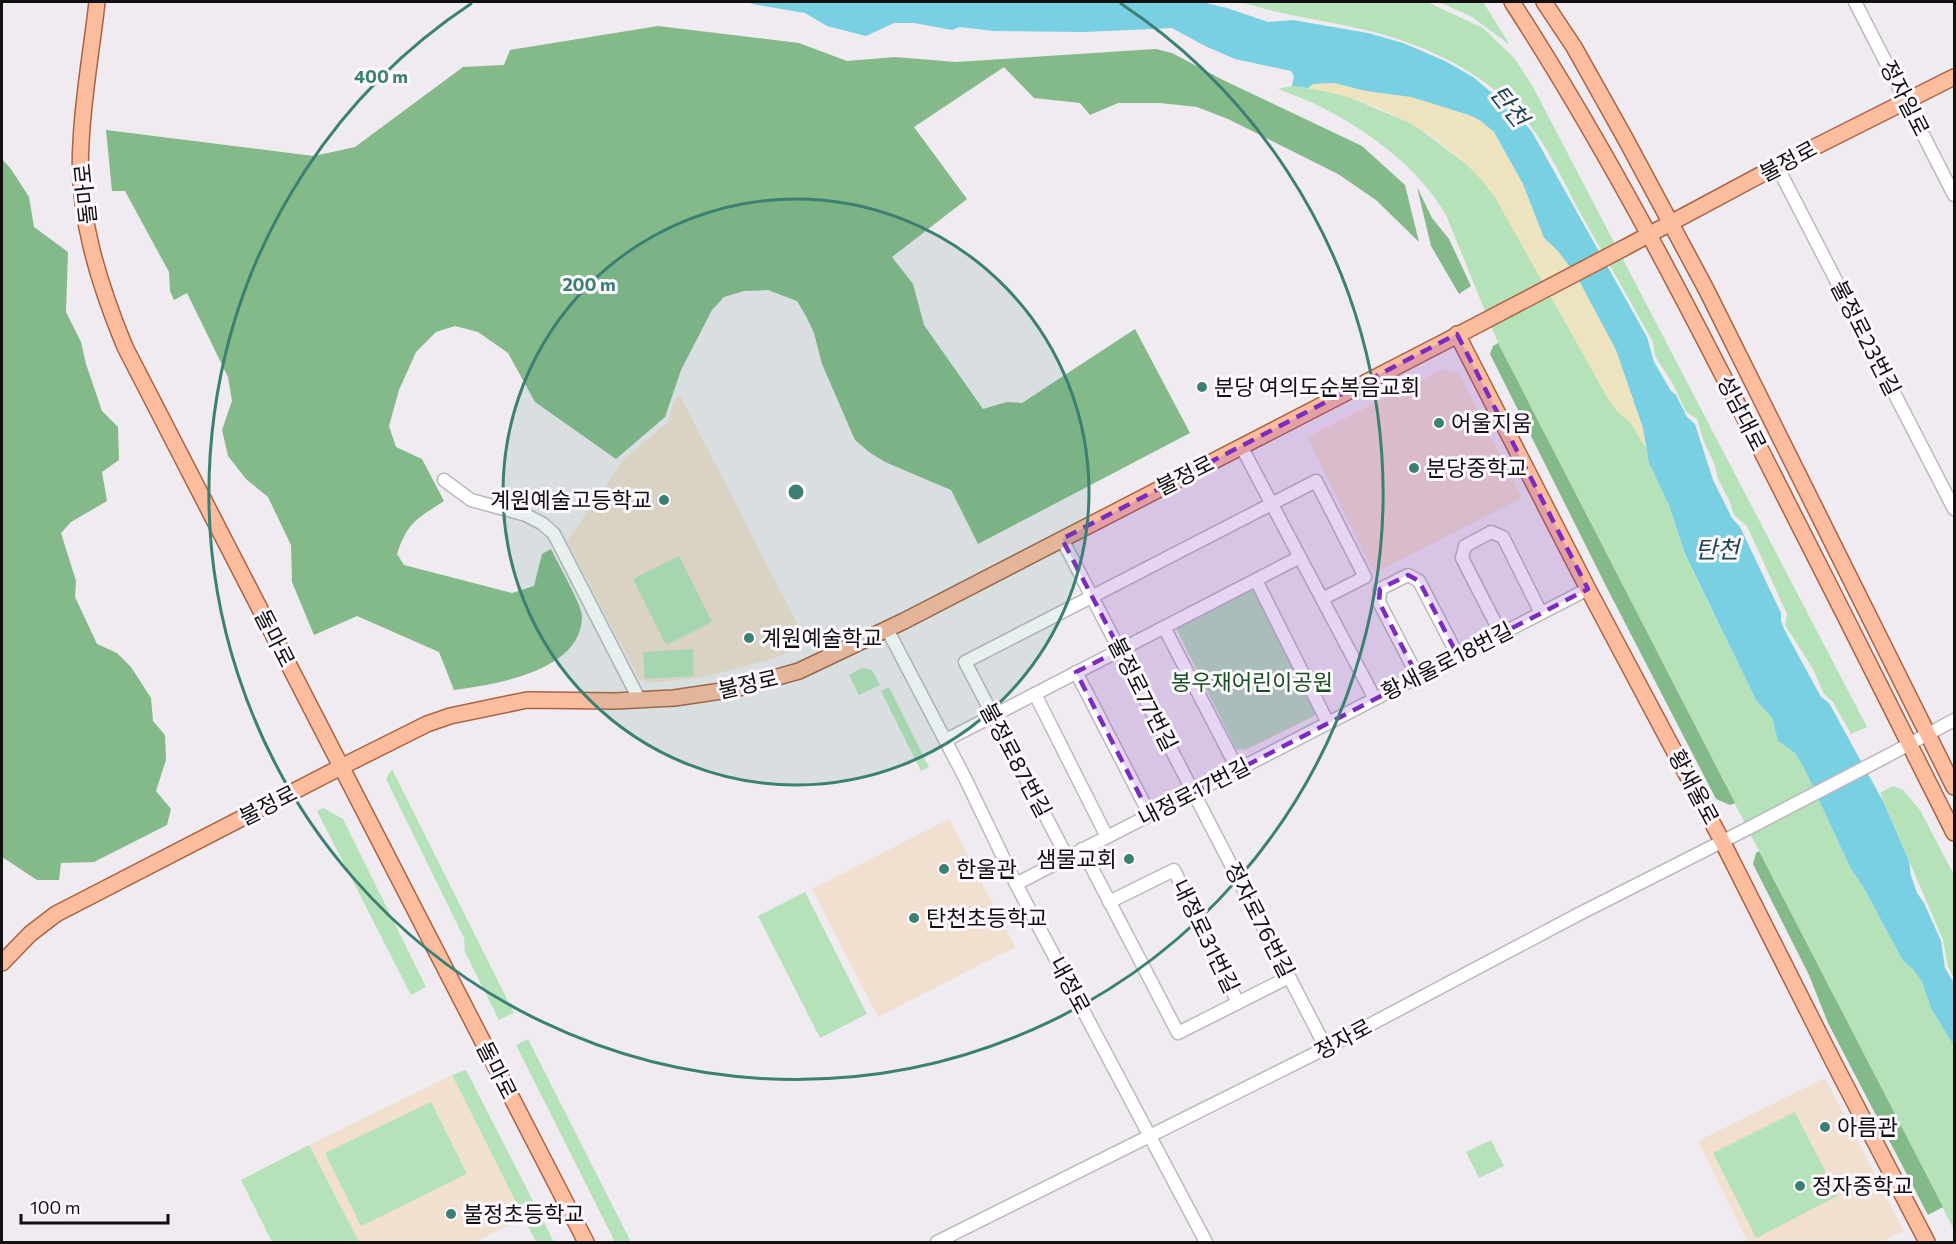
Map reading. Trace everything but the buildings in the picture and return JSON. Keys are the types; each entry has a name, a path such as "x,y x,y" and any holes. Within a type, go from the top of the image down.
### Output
{"main road":[{"name":"돌마로","path":"97,2 81,143 81,174 88,234 107,301 125,347 586,1242"},
{"name":"성남대로","path":"1512,2 1556,70 1679,291 1828,579 1897,717 1908,745 1954,833"},
{"name":"성남대로","path":"1544,2 1574,47 1706,289 1954,787"},
{"name":"불정로","path":"2,963 30,934 56,914 427,724 474,710 527,700 674,698 728,690 773,680 799,671 887,629 1062,539 1954,76"},
{"name":"황새울로","path":"1457,334 1588,589 1722,841 1838,1072 1927,1242"}],"street":[{"name":"정자일로","path":"1855,2 1954,195"},
{"name":"불정로23번길","path":"1777,166 1954,509"},
{"path":"1241,446 1375,699"},
{"path":"444,480 471,500 507,512 526,514 554,534 639,699"},
{"path":"1092,596 1316,481 1365,577 1322,598"},
{"path":"1501,634 1462,558 1465,546 1491,532 1503,537 1541,613"},
{"name":"불정로77번길","path":"1062,539 1193,792"},
{"path":"946,740 1300,558"},
{"path":"1418,677 1379,602 1380,589 1408,574 1419,581 1458,656"},
{"path":"1256,580 1328,723"},
{"name":"황새울로18번길","path":"1306,734 1588,589"},
{"name":"불정로87번길","path":"1067,857 965,662 1092,596"},
{"path":"1164,627 1238,770"},
{"name":"내정로","path":"887,629 946,740 1016,884 1206,1242"},
{"path":"1076,672 1150,814"},
{"path":"1035,694 1107,837"},
{"path":"1908,745 1954,720"},
{"name":"내정로17번길","path":"1016,884 1306,734"},
{"name":"정자로","path":"937,1242 1326,1048 1568,919 1908,745"},
{"name":"정자로76번길","path":"1193,792 1326,1048"},
{"path":"1082,849 1109,902"},
{"name":"내정로31번길","path":"1238,1002 1174,870 1109,902 1178,1033 1289,977"}],"highlighted area":[{"path":"1457,334 1588,589 1458,656 1419,581 1408,575 1380,589 1379,602 1418,677 1150,815 1076,672 1120,650 1062,539"}],"shaded area":[{"name":"분당중학교","path":"1443,369 1459,374 1522,498 1374,573 1307,437"},
{"name":"계원예술고등학교","path":"680,395 807,643 773,659 698,678 649,683 639,679 567,541 624,459 668,422 674,401"},
{"name":"탄천초등학교","path":"949,819 1015,947 878,1017 812,889"},
{"path":"452,1075 524,1218 475,1242 359,1242 309,1145"},
{"name":"정자중학교","path":"1825,1078 1904,1231 1881,1242 1748,1242 1698,1141"}],"green space":[{"path":"1241,2 1427,2 1483,28 1515,59 1533,87 1867,727 1851,734 1833,702 1824,694 1813,669 1785,625 1787,614 1747,526 1734,515 1718,479 1697,419 1686,412 1674,386 1655,356 1653,342 1550,156 1535,132 1517,110 1478,77 1417,46 1361,29 1281,13"},
{"path":"1439,2 1483,2 1510,45 1472,17"},
{"path":"658,26 799,43 847,61 895,57 956,62 1156,49 1172,53 1223,80 1362,146 1405,185 1419,242 1376,200 1338,174 1228,119 1197,107 1160,103 1118,103 1090,115 1080,103 1034,98 1004,67 914,127 967,199 892,257 913,284 924,325 983,409 1007,402 1022,403 1135,329 1190,433 978,544 951,490 885,462 855,440 822,364 814,333 797,301 768,290 744,291 724,297 712,310 681,370 665,417 616,459 535,402 508,353 478,332 455,326 436,332 416,352 399,390 389,426 396,447 422,459 444,501 414,522 405,534 397,554 404,565 512,593 534,586 542,554 551,549 581,610 578,635 568,650 533,672 513,679 454,690 439,652 357,616 314,635 292,582 291,545 268,497 246,479 228,456 222,430 232,401 228,377 187,293 174,300 170,291 169,272 125,191 112,191 106,130 314,156 355,147 463,67 504,65 510,50"},
{"path":"1292,86 1346,96 1413,124 1480,177 1495,197 1609,400 1617,411 1631,423 1646,448 1649,464 1670,508 1684,553 1756,700 1772,718 1778,741 1795,753 1804,768 1851,869 1865,890 1903,961 1913,969 1922,982 1931,1008 1954,1046 1954,1230 1498,343 1446,215 1423,182 1377,141 1325,109 1278,89"},
{"path":"2,159 29,197 34,227 68,252 66,312 81,342 102,411 118,427 119,460 102,472 107,501 71,522 61,533 76,581 75,597 97,644 117,653 131,667 151,698 153,721 165,735 166,760 156,791 171,809 167,825 94,862 61,863 59,880 37,880 2,857"},
{"path":"1417,187 1432,218 1449,239 1471,286 1459,294 1431,246"},
{"path":"1498,343 1735,803 1730,805 1716,799 1608,590 1490,354 1493,346"},
{"path":"679,556 712,622 666,645 633,579"},
{"name":"봉우재어린이공원","path":"1249,589 1257,593 1317,710 1314,716 1245,750 1236,749 1173,622"},
{"path":"693,649 694,676 645,679 643,652"},
{"path":"862,668 872,670 880,685 859,695 849,675"},
{"path":"889,687 929,767 921,771 881,691"},
{"path":"392,769 514,1013 499,1020 465,952 464,938 386,779"},
{"path":"1893,786 1903,790 1920,810 1954,875 1954,978 1948,967 1943,940 1880,793"},
{"path":"323,808 343,819 426,987 411,995 317,811"},
{"path":"1759,851 1943,1207 1928,1215 1828,1023 1809,975 1753,864 1756,853"},
{"path":"805,892 867,1014 820,1038 758,916"},
{"path":"528,1039 631,1242 615,1242 516,1045"},
{"path":"466,1070 554,1242 536,1242 452,1075"},
{"path":"431,1102 467,1174 361,1226 325,1153"},
{"path":"1795,1112 1838,1196 1756,1238 1713,1153"},
{"path":"1491,1140 1504,1166 1479,1178 1466,1152"},
{"path":"309,1145 359,1242 272,1242 241,1180"}],"sand":[{"path":"1334,83 1366,91 1411,97 1469,115 1494,132 1523,184 1544,238 1557,250 1576,275 1616,350 1643,428 1646,448 1631,423 1617,411 1609,400 1495,197 1478,176 1436,139 1412,124 1361,101 1308,88 1313,84"}],"water":[{"name":"탄천","path":"749,2 1202,2 1268,22 1293,20 1368,33 1403,43 1445,61 1473,77 1517,114 1532,132 1647,337 1654,362 1671,391 1676,395 1687,417 1695,424 1713,480 1732,518 1740,527 1781,613 1784,629 1821,697 1829,703 1884,803 1909,861 1917,893 1941,941 1945,968 1954,983 1954,1046 1931,1008 1922,982 1913,969 1903,961 1865,890 1851,869 1804,768 1795,753 1778,741 1772,718 1756,700 1684,552 1670,508 1649,464 1643,428 1616,350 1576,275 1557,250 1544,238 1523,184 1494,132 1469,115 1411,97 1366,91 1334,83 1313,84 1308,88 1292,86 1294,76 1291,71 1235,59 1172,28 1085,32 993,31 960,27 952,30 914,23 894,23 866,36 827,26 805,13"}],"place":[{"name":"분당 여의도순복음교회","path":"1202,387"},
{"name":"어울지움","path":"1439,423"},
{"name":"분당중학교","path":"1414,468"},
{"name":"계원예술고등학교","path":"664,500"},
{"name":"계원예술학교","path":"749,638"},
{"name":"샘물교회","path":"1129,859"},
{"name":"한울관","path":"944,869"},
{"name":"탄천초등학교","path":"914,918"},
{"name":"아름관","path":"1825,1127"},
{"name":"정자중학교","path":"1800,1186"},
{"name":"불정초등학교","path":"451,1214"}]}
